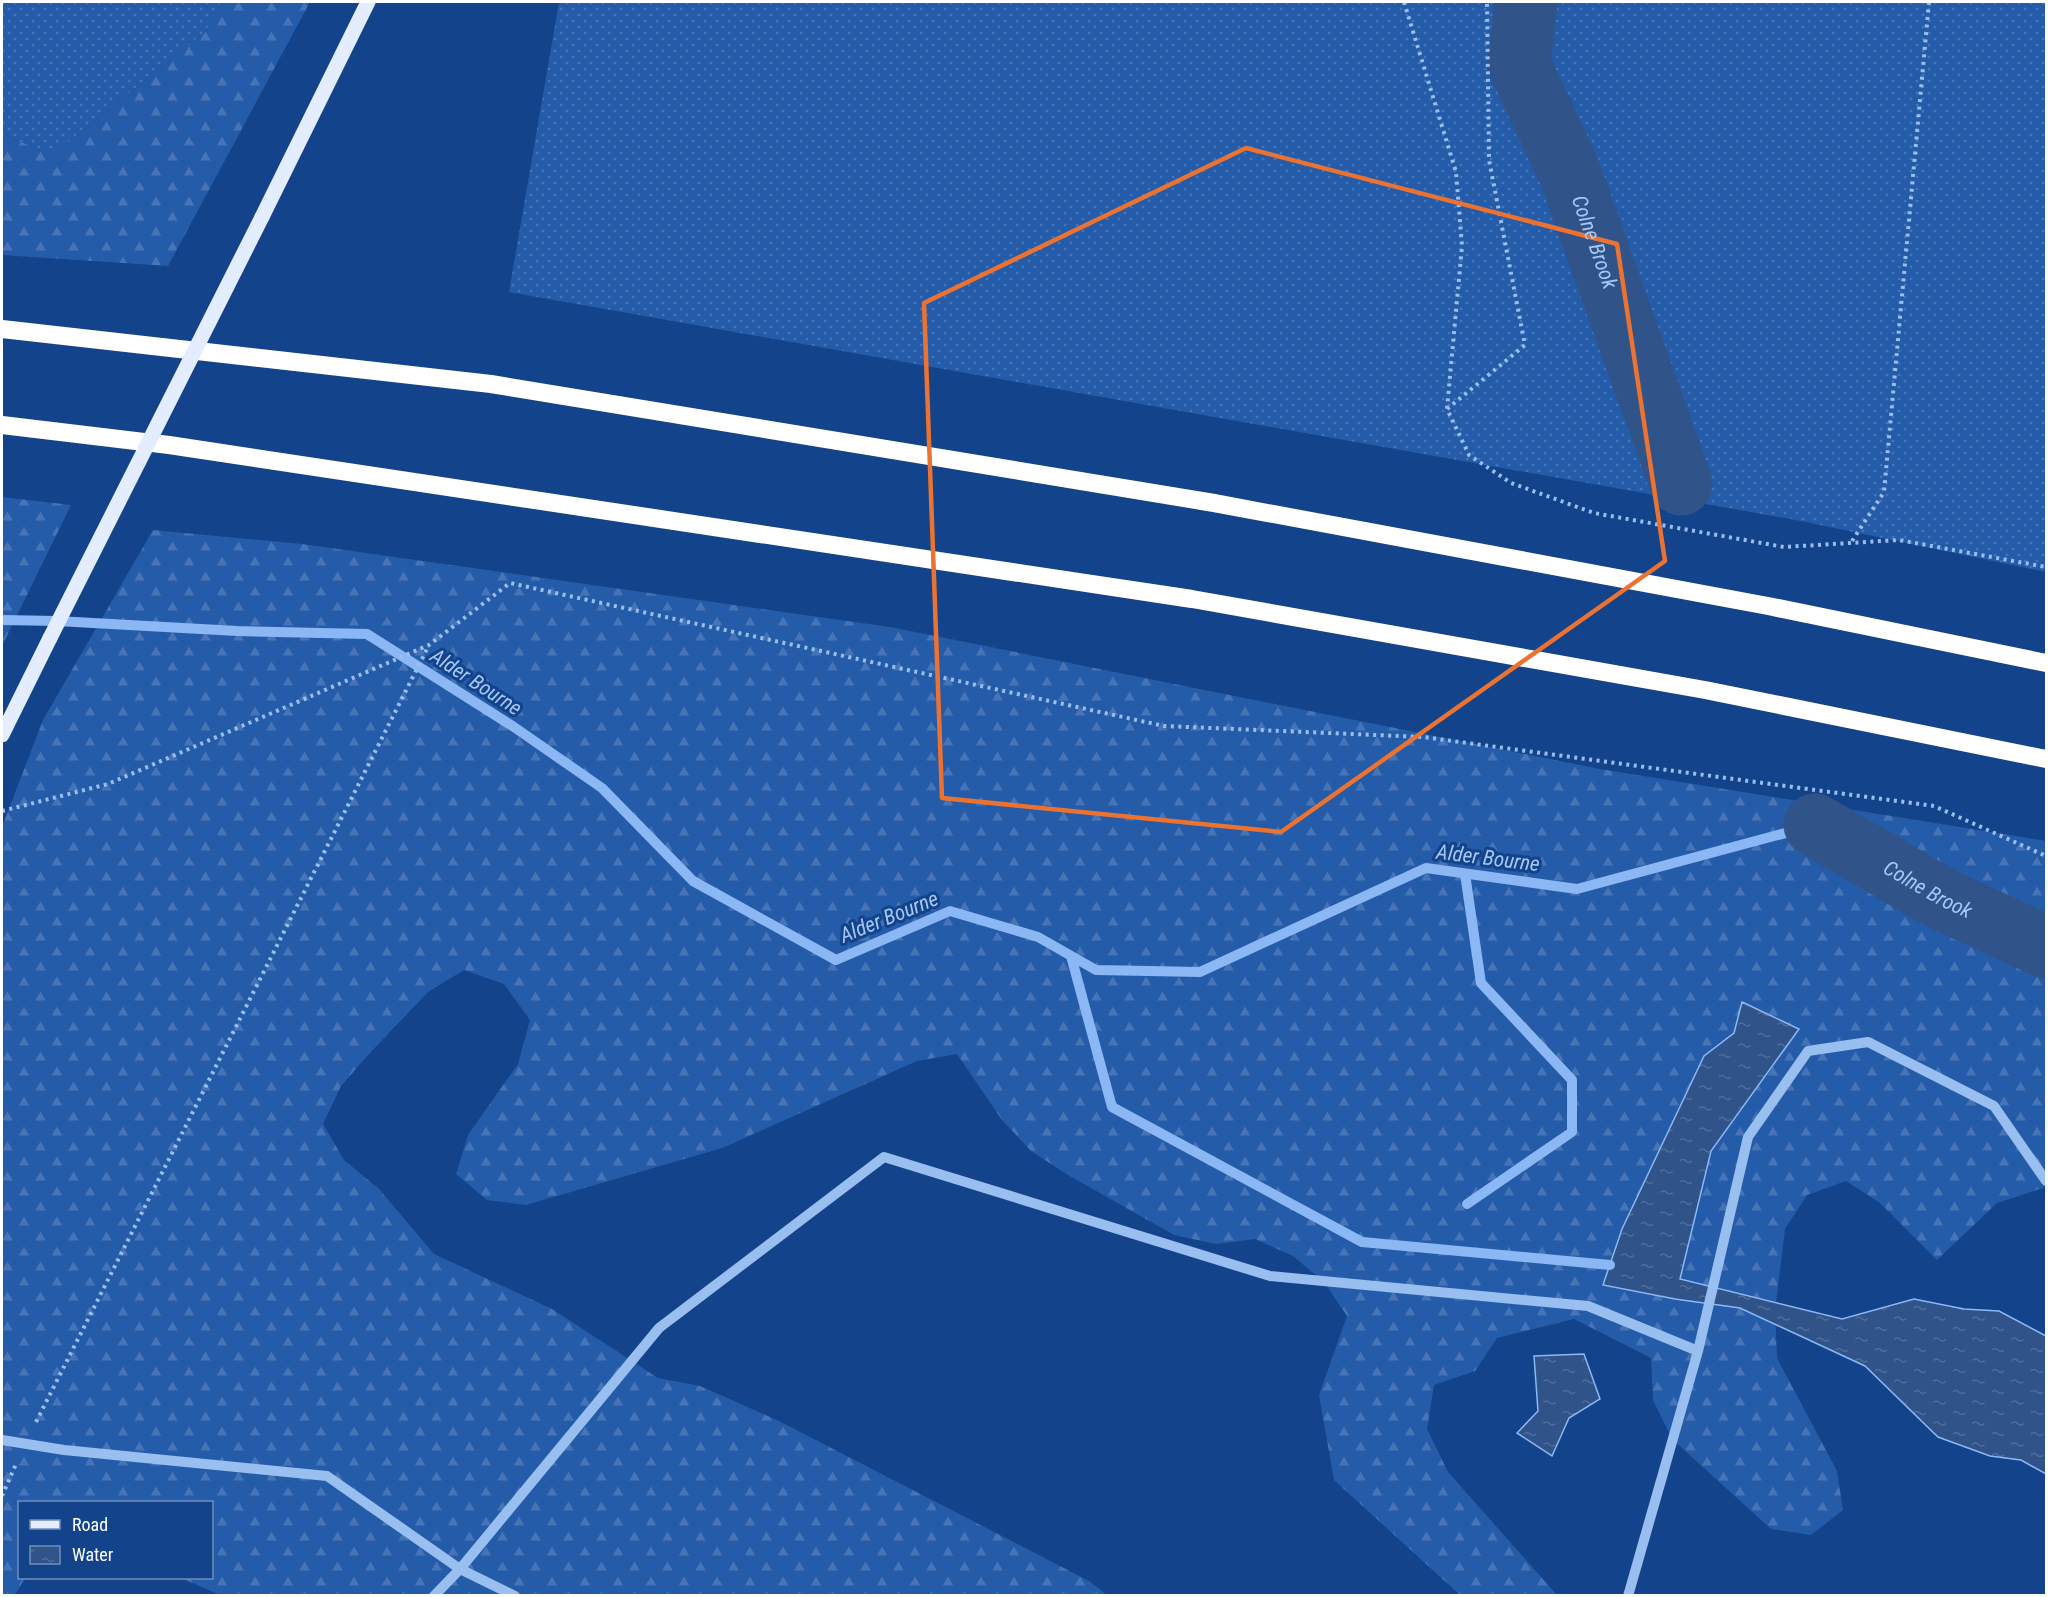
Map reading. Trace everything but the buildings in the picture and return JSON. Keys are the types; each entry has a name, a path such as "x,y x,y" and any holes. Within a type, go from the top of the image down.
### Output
{"highway":[{"path":"2,329 491,384 1214,503 1768,606 2046,663"},
{"path":"2,425 169,445 1192,599 1705,690 2046,759"}],"main road":[{"path":"2,735 368,2"}],"lane":[{"path":"1628,1596 1698,1351 1748,1137 1808,1051 1868,1042 1994,1106 2046,1181"},
{"path":"434,1596 460,1569 659,1328 884,1157 1270,1276 1588,1306 1698,1351"},
{"path":"2,1440 64,1450 327,1476 460,1569 515,1596"}],"path":[{"path":"1404,2 1456,172 1462,246 1447,409 1469,455 1511,483 1594,513 1784,547 1852,541 1899,540 2046,567"},
{"path":"1447,409 1526,345 1489,160 1487,2"},
{"path":"1852,541 1884,492 1929,2"},
{"path":"2,811 108,784 429,645 510,584 1164,726 1423,736 1934,806 2046,856"},
{"path":"2,1496 26,1444 429,645"}],"highlighted area":[{"path":"1246,148 1617,244 1665,561 1281,832 942,798 924,303"}],"green space":[{"path":"2,2 221,2 206,31 52,155 2,134"},
{"path":"221,2 310,2 168,266 2,255 2,134 52,155 206,31"},
{"path":"559,2 2046,2 2046,572 1796,520 509,292"},
{"path":"2,497 71,505 2,646"},
{"path":"153,530 302,544 890,627 1600,769 2046,841 2046,1183 2043,1188 1997,1203 1937,1260 1880,1203 1846,1181 1807,1195 1785,1229 1775,1311 1777,1358 1837,1471 1843,1510 1811,1535 1771,1529 1672,1439 1653,1400 1651,1358 1574,1319 1497,1338 1475,1371 1434,1385 1427,1429 1448,1472 1557,1595 1460,1595 1334,1480 1319,1395 1347,1316 1324,1282 1293,1256 1255,1239 1216,1244 1174,1235 1068,1175 1031,1151 1002,1120 957,1054 917,1061 722,1148 526,1205 487,1200 456,1174 468,1135 518,1064 530,1020 504,984 464,970 428,992 368,1055 341,1086 323,1124 344,1160 379,1189 434,1254 552,1309 658,1378 700,1386 779,1421 1089,1581 1107,1595 220,1595 183,1579 213,1579 213,1501 18,1501 18,1579 24,1579 15,1595 2,1595 2,827 43,720"}],"water":[{"path":"1742,1002 1799,1029 1711,1151 1680,1279 1842,1319 1914,1299 1964,1309 1999,1311 2046,1336 2046,1474 2021,1460 1990,1456 1938,1437 1865,1366 1740,1308 1675,1299 1603,1285 1622,1229 1704,1056 1734,1033"},
{"path":"1584,1354 1600,1399 1569,1418 1552,1456 1517,1433 1538,1411 1534,1356"}],"waterway":[{"name":"Colne Brook","path":"1526,2 1519,64 1569,171 1681,484"},
{"name":"Alder Bourne","path":"2,620 237,631 367,634 514,727 602,788 693,881 836,960 950,911 1038,937 1096,970 1200,972 1426,868 1577,889 1815,825"},
{"name":"Colne Brook","path":"1815,825 1942,899 2046,947"},
{"path":"1465,874 1481,983 1572,1080 1572,1132 1467,1204"},
{"path":"1071,956 1112,1107 1362,1242 1610,1265"}]}
